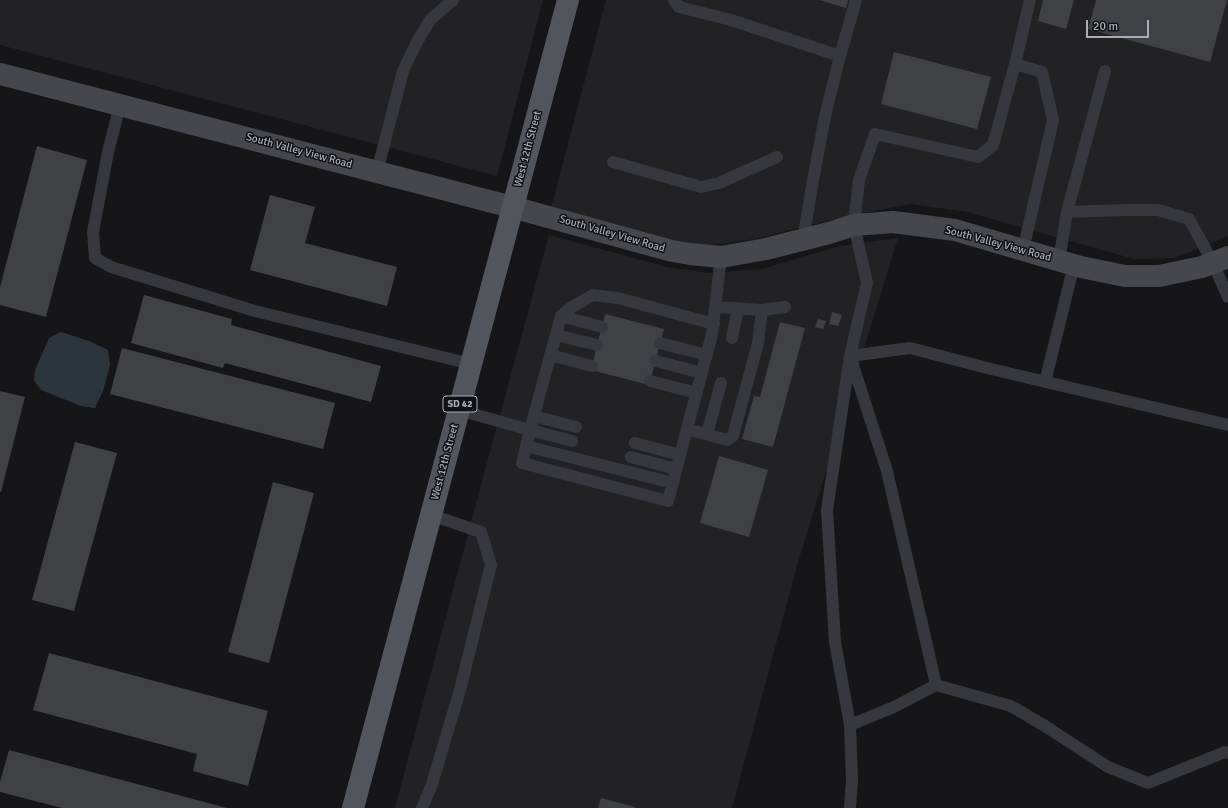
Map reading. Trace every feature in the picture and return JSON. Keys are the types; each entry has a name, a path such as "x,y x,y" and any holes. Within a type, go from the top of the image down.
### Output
{"main road":[{"name":"West 12th Street","path":"353,808 568,0"}],"street":[{"name":"South Valley View Road","path":"0,74 512,207 672,251 721,257 766,249 854,225 893,222 955,230 1067,263 1125,276 1159,276 1202,267 1221,260"}],"lane":[{"path":"377,172 404,72 417,42 430,20 453,0"},
{"path":"674,0 679,6 731,20 840,56"},
{"path":"803,240 825,116 856,0"},
{"path":"850,808 852,780 850,725 835,642 828,510 850,356 867,283 854,225 859,180 875,134 978,157 993,145 1015,64 1030,0"},
{"path":"1015,64 1042,72 1053,120 1023,250"},
{"path":"1045,382 1067,263 1067,212 1105,71"},
{"path":"120,105 108,152 93,232 95,258 111,267 255,311 471,364"},
{"path":"613,162 701,187 719,182 777,157"},
{"path":"1067,212 1158,210 1189,219 1221,260 1228,297"},
{"path":"714,324 618,298 593,295 572,307 561,316 522,463 668,501 712,334 714,324 721,257"},
{"path":"715,308 762,310 785,307"},
{"path":"732,338 738,309"},
{"path":"687,429 726,440 733,436 758,343 762,310"},
{"path":"561,316 602,327"},
{"path":"556,335 598,345"},
{"path":"660,343 707,355"},
{"path":"850,356 910,348 991,370 1228,425"},
{"path":"550,355 592,366"},
{"path":"850,356 887,471 936,685"},
{"path":"656,360 702,373"},
{"path":"650,381 697,393"},
{"path":"707,434 721,383"},
{"path":"459,410 572,441"},
{"path":"534,416 576,427"},
{"path":"635,443 680,455"},
{"path":"526,446 672,483"},
{"path":"631,457 676,470"},
{"path":"422,808 432,784 460,690 491,565 481,532 431,515"},
{"path":"850,725 894,707 936,685 1011,706 1108,767 1148,783 1228,752"}],"shaded area":[{"path":"0,0 543,0 497,176 0,45"},
{"path":"606,0 1228,0 1228,236 1175,258 1134,259 967,212 910,204 848,216 754,239 699,247 551,208"},
{"path":"549,235 667,267 709,273 762,269 840,246 898,238 798,562 732,808 395,808"},
{"path":"61,332 89,341 108,350 110,365 103,391 95,408 81,406 41,390 34,380 35,370 49,338"}],"building":[{"path":"819,0 848,0 846,8"},
{"path":"1043,0 1074,0 1066,29 1038,21"},
{"path":"1096,0 1227,0 1210,62 1088,29"},
{"path":"894,52 991,77 977,129 881,104"},
{"path":"37,146 87,160 46,317 0,305 0,287"},
{"path":"270,195 315,207 305,243 397,267 387,306 250,270"},
{"path":"144,295 232,319 231,325 381,366 371,402 225,363 223,368 131,343"},
{"path":"832,312 842,315 838,326 829,324"},
{"path":"605,314 664,329 649,385 591,370"},
{"path":"818,319 826,321 823,329 815,327"},
{"path":"780,322 805,328 773,447 742,439 754,396 760,397"},
{"path":"122,348 335,403 323,449 110,394"},
{"path":"0,391 25,397 1,492 0,492"},
{"path":"75,442 117,453 74,611 32,600"},
{"path":"719,456 768,470 749,537 700,523"},
{"path":"273,482 314,493 269,663 228,652"},
{"path":"49,653 268,711 248,786 193,771 197,754 33,710"},
{"path":"9,750 227,808 62,808 0,792 0,782"},
{"path":"601,798 635,807 635,808 598,808"}]}
